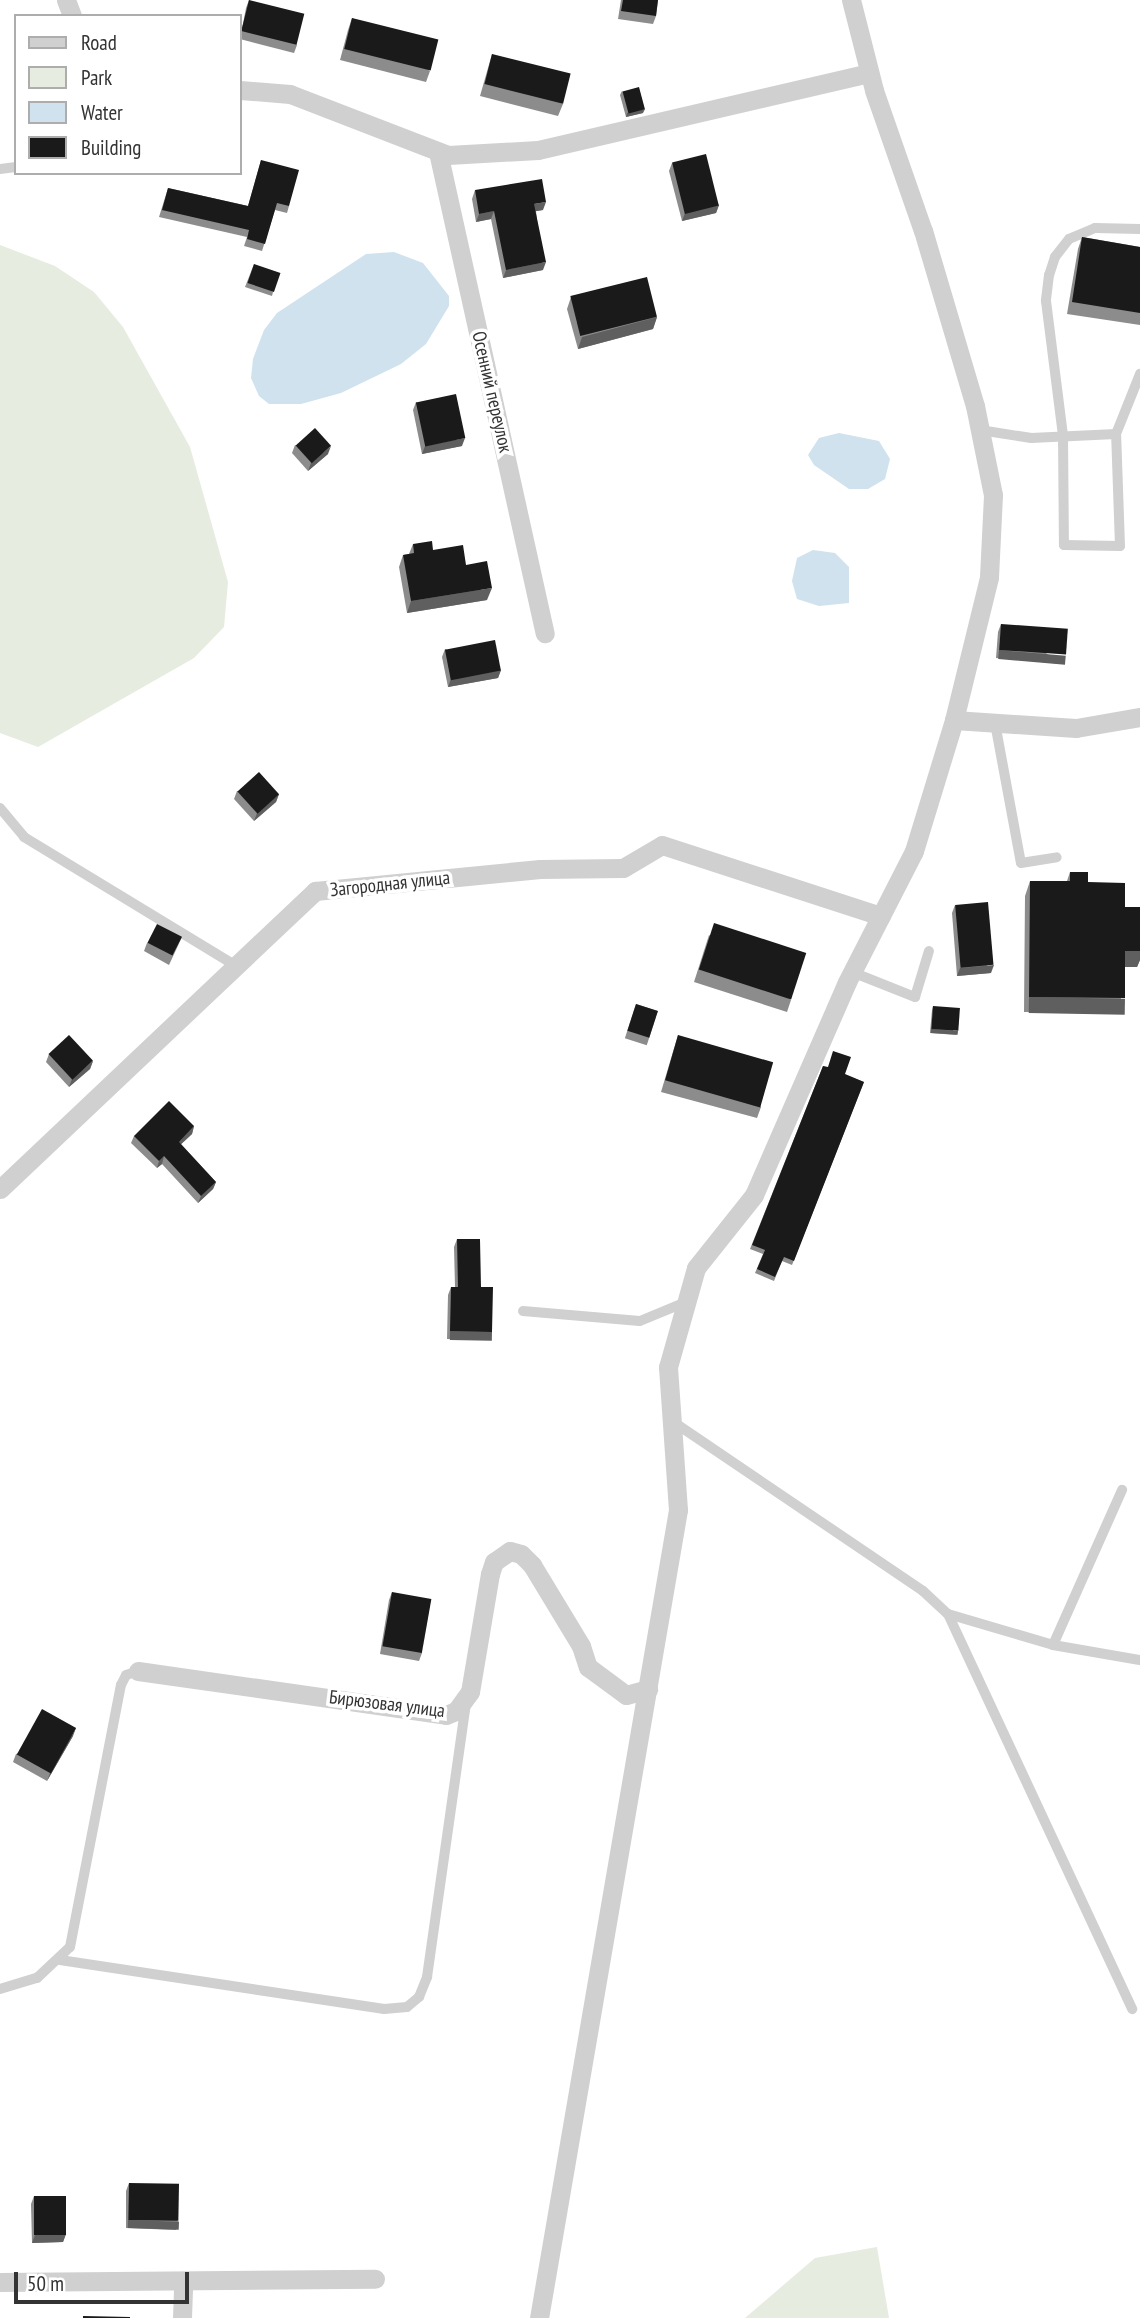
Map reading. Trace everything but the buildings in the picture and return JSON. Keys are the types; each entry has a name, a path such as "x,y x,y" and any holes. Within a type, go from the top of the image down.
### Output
{"street":[{"path":"539,2318 678,1510 668,1367 696,1268 754,1195 852,972 914,851 954,720 989,577 993,495 980,430 923,230 869,73 851,0"},
{"path":"242,90 290,94 448,155 538,150 869,73"},
{"name":"Осенний переулок","path":"438,152 545,633"},
{"path":"954,720 1076,728 1140,716"},
{"name":"Загородная улица","path":"0,1189 238,967 314,891 540,869 623,868 662,845 881,916"},
{"name":"Бирюзовая улица","path":"138,1671 446,1715 466,1703 490,1574 494,1563 510,1551 521,1553 532,1565 581,1646 588,1667 626,1695 648,1689"},
{"path":"0,2282 183,2283 375,2279"},
{"path":"183,2283 183,2318"}],"lane":[{"path":"1140,229 1095,228 1069,239 1055,257 1046,301 1063,436 1064,545 1120,546 1116,434 1140,374"},
{"path":"980,430 1031,438 1116,434"},
{"path":"995,723 1021,863 1057,857"},
{"path":"0,808 24,837 238,967"},
{"path":"852,972 915,997 929,951"},
{"path":"523,1311 640,1321 687,1302"},
{"path":"672,1421 923,1591 948,1614 1132,2009"},
{"path":"1053,1645 1122,1490"},
{"path":"948,1614 1053,1645 1140,1660"},
{"path":"0,1989 37,1978 60,1960 77,1929 121,1685 126,1675 138,1671"},
{"path":"60,1960 384,2009 407,2007 419,1997 426,1976 466,1703"}],"green space":[{"path":"0,245 55,266 94,292 123,327 190,447 228,582 224,627 194,658 38,747 0,733"},
{"path":"877,2247 889,2318 745,2318 815,2258"}],"water":[{"path":"394,252 423,263 449,296 449,306 426,344 401,364 341,393 301,404 269,404 259,396 251,378 253,359 264,330 277,313 366,254"},
{"path":"839,433 879,441 890,459 885,479 868,489 849,489 814,465 808,455 819,438"},
{"path":"813,550 835,553 849,567 849,603 819,606 797,599 792,581 797,558"}]}
